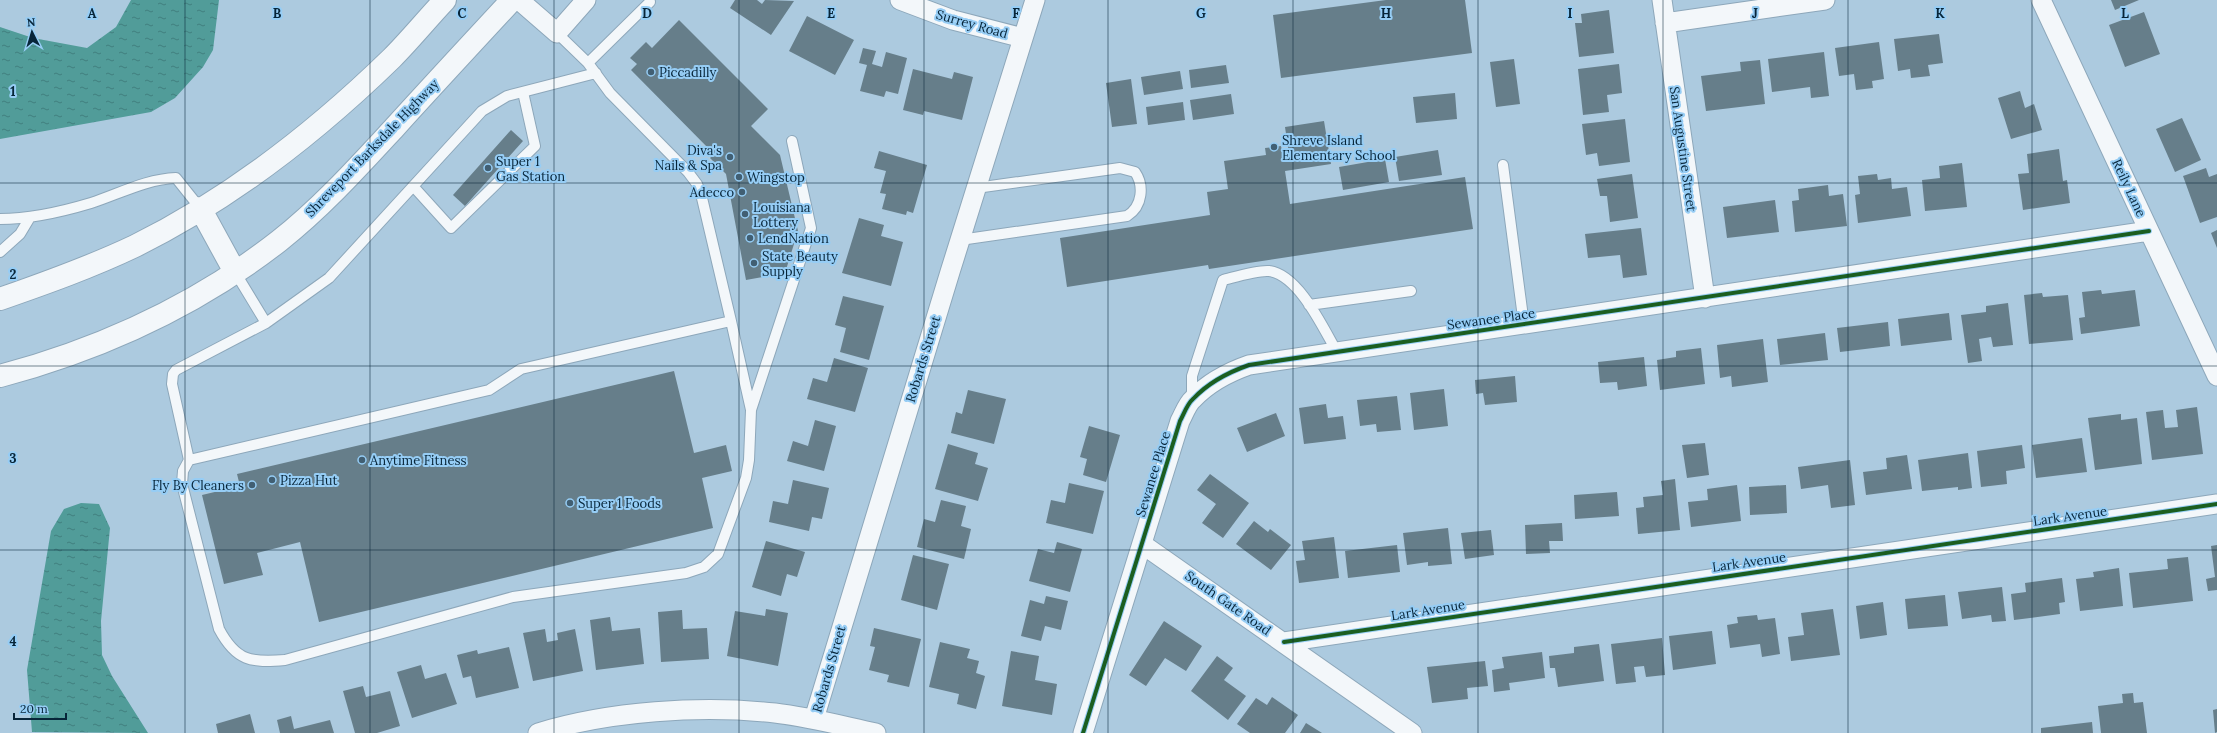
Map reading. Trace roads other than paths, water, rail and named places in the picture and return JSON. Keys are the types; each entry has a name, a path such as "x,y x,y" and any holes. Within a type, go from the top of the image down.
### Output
{"main road":[{"path":"0,299 65,276 134,246 232,190 268,165 332,113 392,57 445,0"},
{"name":"Shreveport Barksdale Highway","path":"0,376 28,368 121,335 181,304 235,272 303,220 350,176 512,0"},
{"path":"200,208 235,272"},
{"path":"0,382 28,368"}],"street":[{"path":"519,0 557,33 586,0"},
{"name":"Surrey Road","path":"900,0 953,20 1023,38"},
{"name":"Robards Street","path":"814,719 1035,0"},
{"name":"San Augustine Street","path":"1662,0 1705,298"},
{"path":"1665,23 1825,0"},
{"name":"Reily Lane","path":"2041,0 2217,376"},
{"name":"Sewanee Place","path":"1083,733 1180,421 1192,399 1214,382 1249,365 2149,231"},
{"name":"Lark Avenue","path":"1284,642 2217,504"},
{"name":"South Gate Road","path":"1142,544 1412,733"},
{"path":"538,733 610,717 676,710 740,710 814,719 876,733"}],"lane":[{"path":"588,63 650,2"},
{"path":"557,33 588,63 610,93 688,172 697,184 702,198 751,410 750,460 746,478 718,554 704,567 686,574 513,597 285,660 263,662 240,656 227,644 219,629 182,484 183,471 189,460 172,384 173,374 181,366 266,323 317,288 341,267 482,111 507,96 596,74"},
{"path":"413,186 452,228 535,146 523,92"},
{"path":"751,410 811,228 792,142"},
{"path":"1503,165 1524,325"},
{"path":"960,240 1127,216 1136,208 1140,199 1141,189 1139,178 1135,172 1120,168 976,188"},
{"path":"0,220 29,219 90,203 158,179 176,178 200,208"},
{"path":"0,252 20,234 29,219"},
{"path":"1192,399 1192,376 1223,280 1268,271 1280,275 1301,292 1337,352"},
{"path":"235,272 266,323"},
{"path":"1309,305 1411,291"},
{"path":"189,460 489,390 521,369 731,321"}],"water":[{"path":"131,0 219,0 213,50 203,67 175,98 151,112 0,139 0,27 33,38 87,48 116,27"},
{"path":"81,503 99,504 110,528 101,621 102,655 112,676 148,733 32,732 27,670 51,531 64,509"}],"place":[{"name":"Piccadilly","path":"651,72"},
{"name":"Shreve Island Elementary School","path":"1274,147"},
{"name":"Diva's Nails & Spa","path":"730,157"},
{"name":"Super 1 Gas Station","path":"488,168"},
{"name":"Wingstop","path":"739,177"},
{"name":"Adecco","path":"742,192"},
{"name":"Louisiana Lottery","path":"745,214"},
{"name":"LendNation","path":"750,238"},
{"name":"State Beauty Supply","path":"754,263"},
{"name":"Anytime Fitness","path":"362,460"},
{"name":"Pizza Hut","path":"272,480"},
{"name":"Fly By Cleaners","path":"252,485"},
{"name":"Super 1 Foods","path":"570,503"}]}
